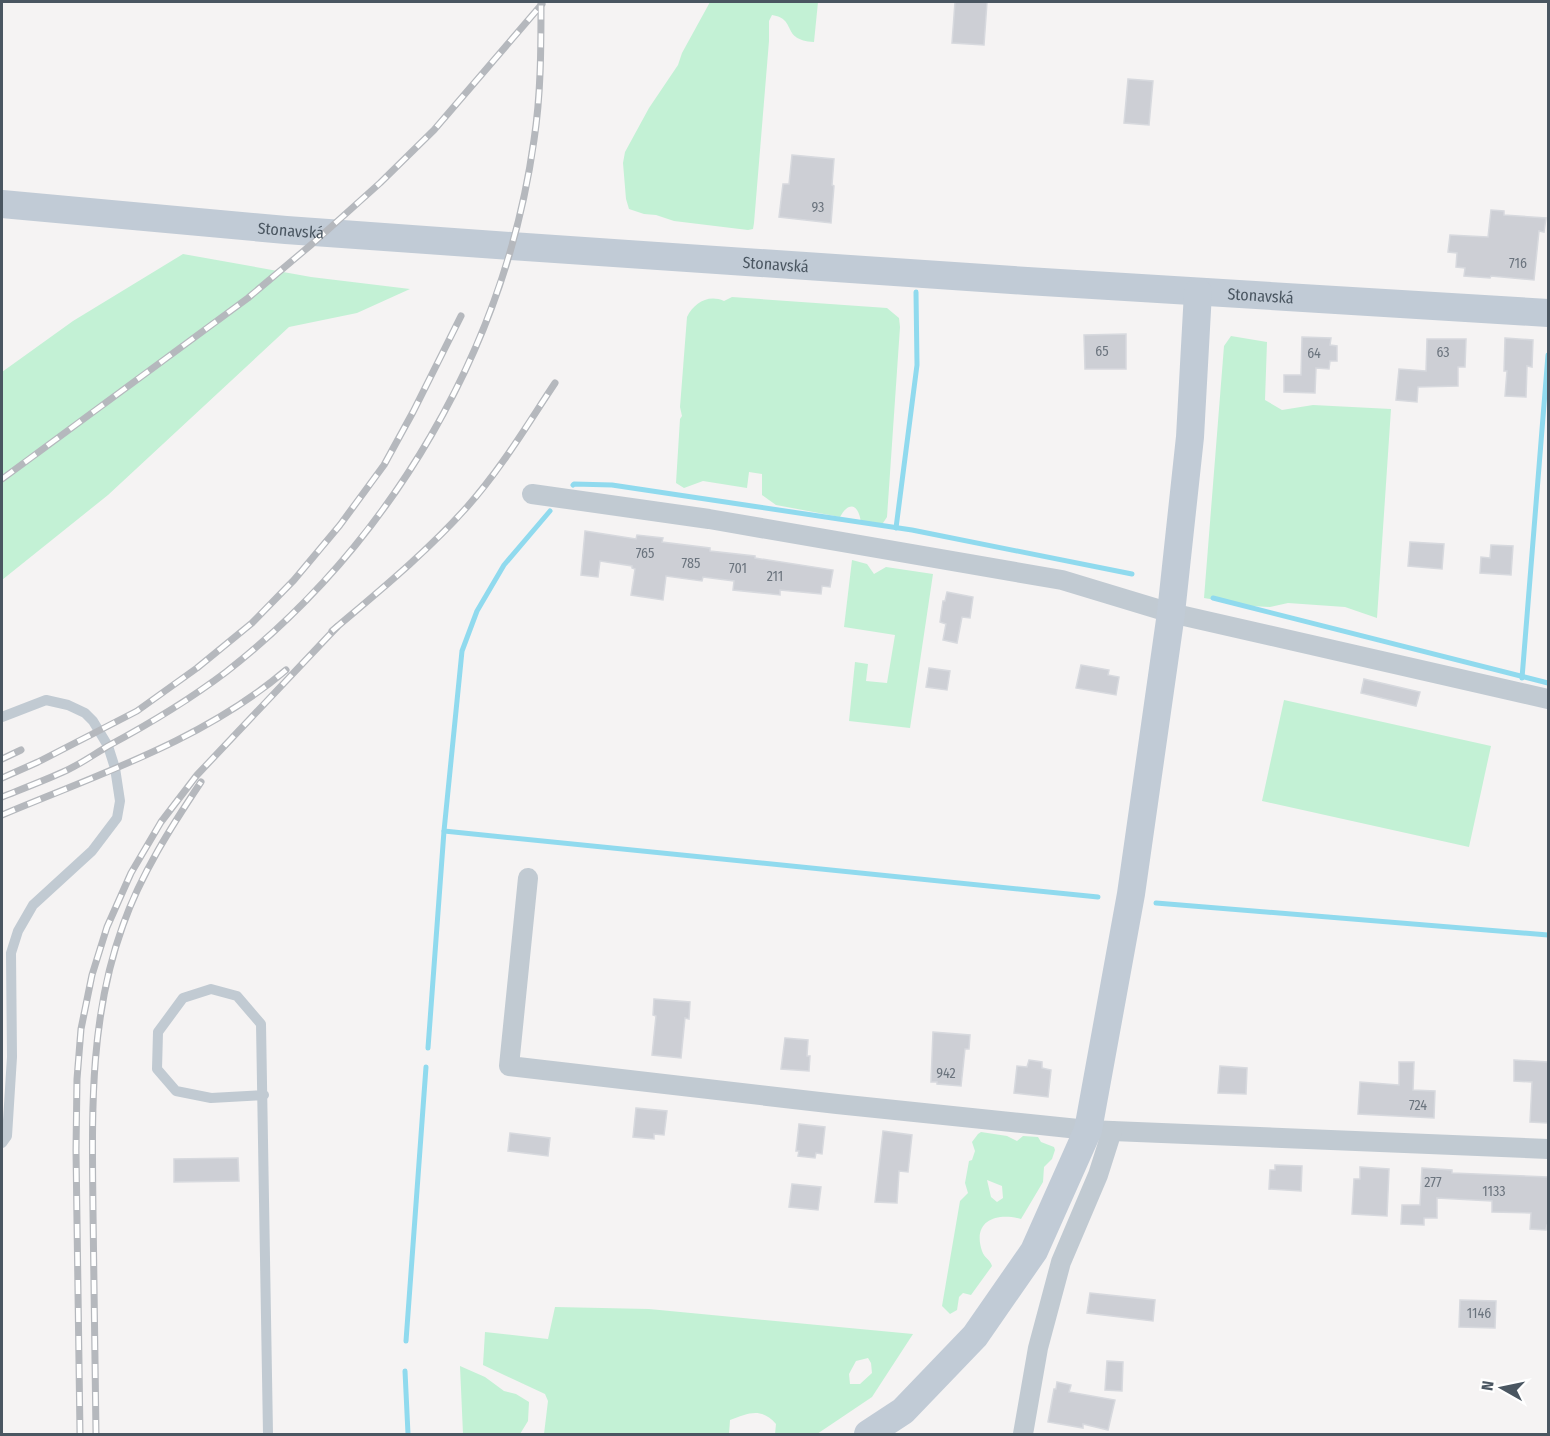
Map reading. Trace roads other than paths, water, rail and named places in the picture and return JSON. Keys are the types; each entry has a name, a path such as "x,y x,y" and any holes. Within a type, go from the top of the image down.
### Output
{"street":[{"name":"Stonavská","path":"2,204 286,230 476,244 1548,313"},
{"path":"1023,1434 1038,1348 1060,1262 1098,1175 1100,1130 1171,613 1190,437 1198,292"},
{"path":"532,494 709,519 1062,580 1171,613 1548,699"},
{"path":"528,878 509,1066 837,1104 1100,1130 1548,1149"},
{"path":"868,1434 903,1411 975,1336 1034,1251 1100,1130"}],"lane":[{"path":"2,717 46,700 68,705 85,713 93,721 108,746 115,768 120,801 117,818 92,850 33,905 18,931 11,953 12,1057 7,1136 2,1143"},
{"path":"264,1095 211,1098 176,1091 157,1069 158,1032 183,998 211,989 237,996 261,1024 264,1095 268,1434"}],"waterway":[{"path":"896,528 917,365 916,292"},
{"path":"1522,678 1548,355"},
{"path":"573,485 612,485 912,530 1132,574"},
{"path":"428,1048 444,831 462,651 477,611 504,565 550,511"},
{"path":"1213,598 1548,683"},
{"path":"444,831 1098,897"},
{"path":"1156,903 1548,935"},
{"path":"406,1341 426,1067"},
{"path":"405,1371 408,1434"}],"railway":[{"path":"2,797 75,766 168,711 226,672 285,621 340,564 388,502 431,436 467,366 497,293 519,217 534,140 541,54 541,2"},
{"path":"2,479 248,298 312,244 380,183 434,130 542,4"},
{"path":"2,778 137,711 197,668 252,623 294,580 340,525 384,465 461,316"},
{"path":"332,631 419,556 452,524 502,462 555,383"},
{"path":"80,1434 77,1079 81,1029 92,975 107,927 131,873 161,822 197,775 337,627"},
{"path":"2,815 113,770 186,736 254,695 286,670"},
{"path":"2,759 21,750"},
{"path":"96,1434 93,1103 98,1031 112,960 130,906 168,834 201,782"}]}
